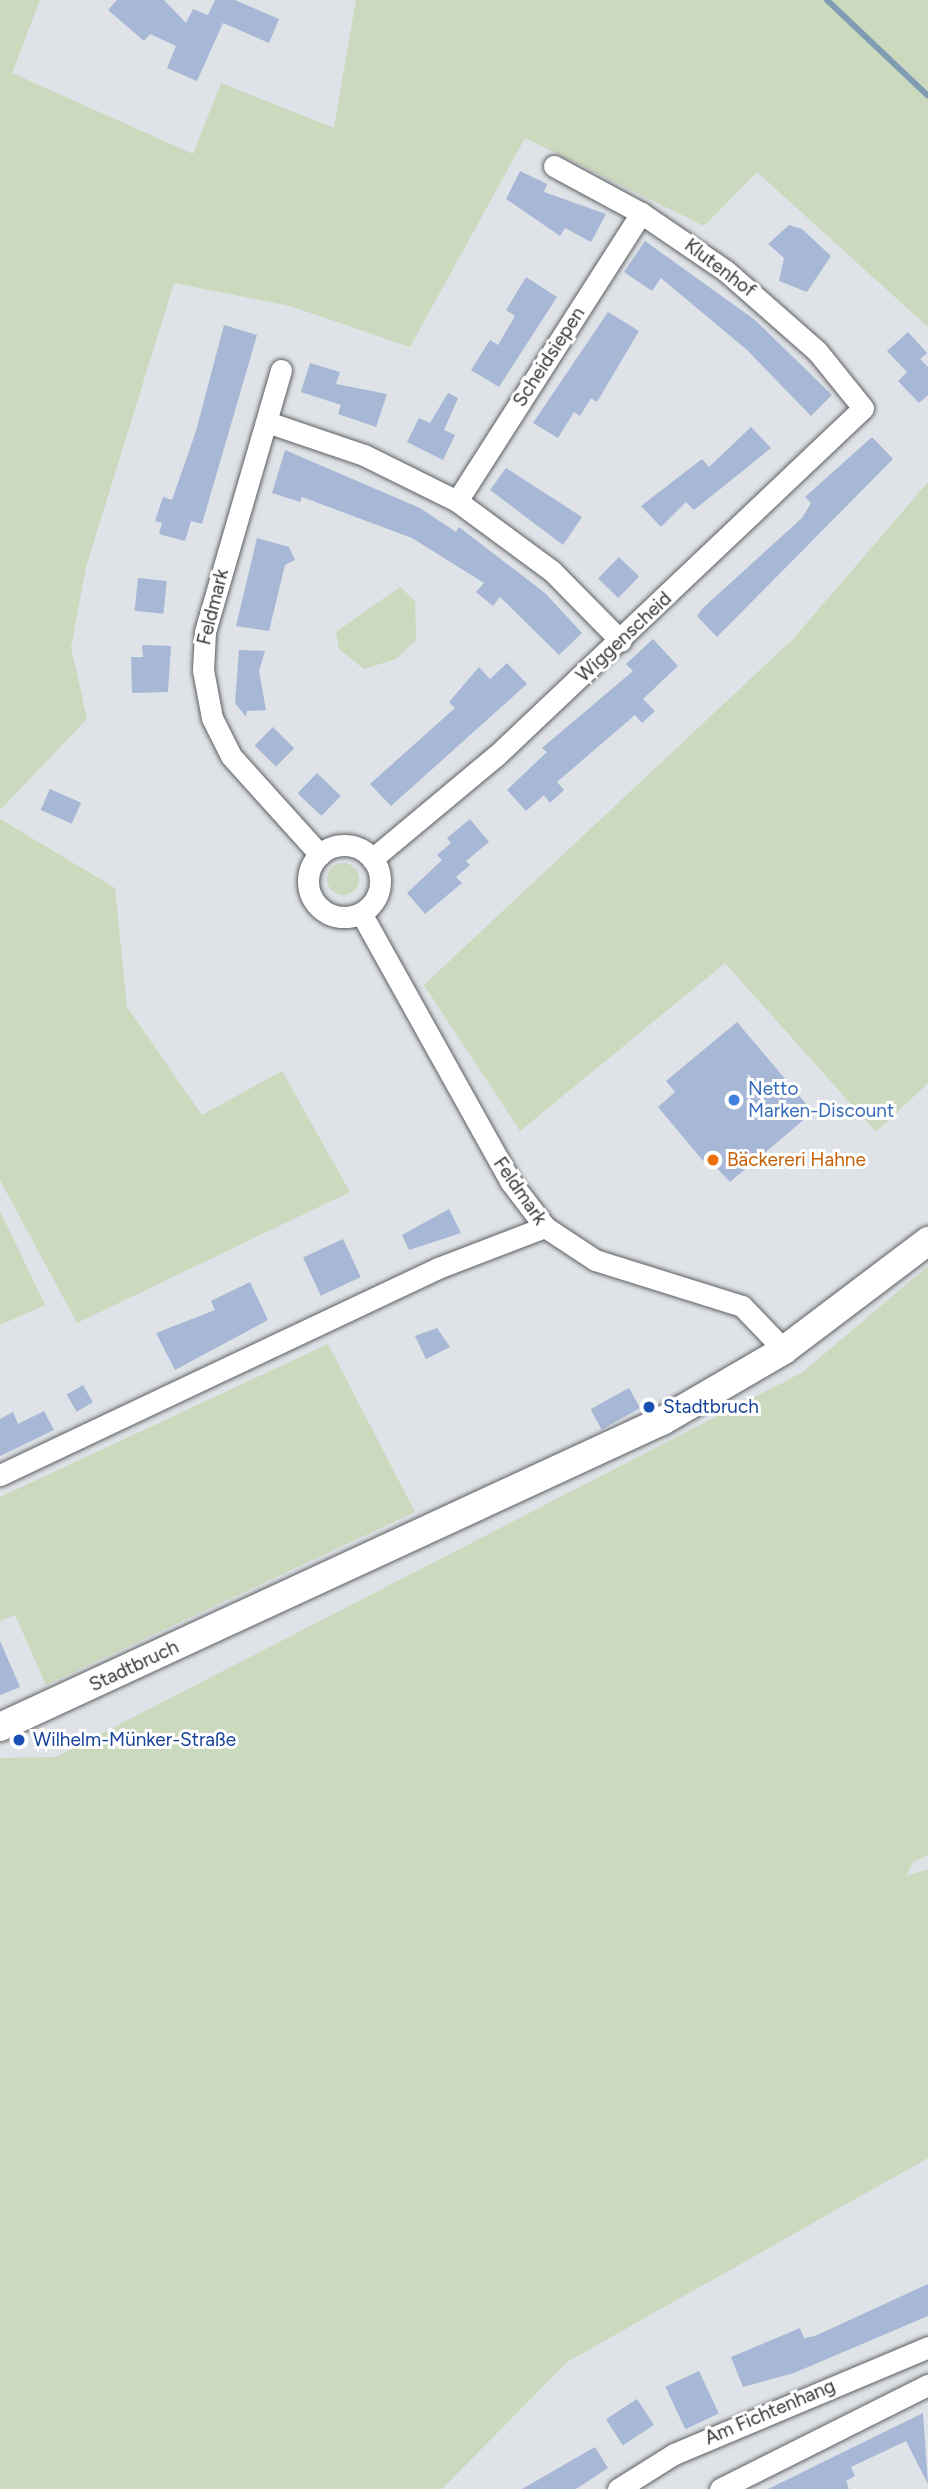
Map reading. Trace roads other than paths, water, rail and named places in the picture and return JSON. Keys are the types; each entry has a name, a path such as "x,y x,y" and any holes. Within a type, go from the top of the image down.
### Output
{"street":[{"name":"Klutenhof","path":"554,166 641,213 746,287 863,402"},
{"name":"Scheidsiepen","path":"457,502 641,213"},
{"name":"Feldmark","path":"281,370 205,632 202,670 212,718 232,757 320,855"},
{"name":"Wiggenscheid","path":"372,859 420,825 621,640 859,413 863,402"},
{"path":"267,422 364,455 457,502 552,571 621,640"},
{"path":"341,845 372,859 378,894 361,913 338,917 317,905 309,874 320,855 341,845"},
{"name":"Feldmark","path":"361,913 510,1181 544,1227 595,1260 742,1306 784,1350"},
{"path":"0,1475 438,1268 544,1227"},
{"name":"Stadtbruch","path":"0,1727 662,1422 784,1350 928,1241"},
{"name":"Am Fichtenhang","path":"618,2489 674,2454 928,2347"},
{"path":"720,2489 928,2385"}],"waterway":[{"name":"Scheidsiepen","path":"827,0 928,96"}],"place":[{"name":"Netto Marken-Discount","path":"734,1100"},
{"name":"Bäckereri Hahne","path":"713,1160"},
{"name":"Stadtbruch","path":"649,1407"},
{"name":"Wilhelm-Münker-Straße","path":"19,1740"}]}
